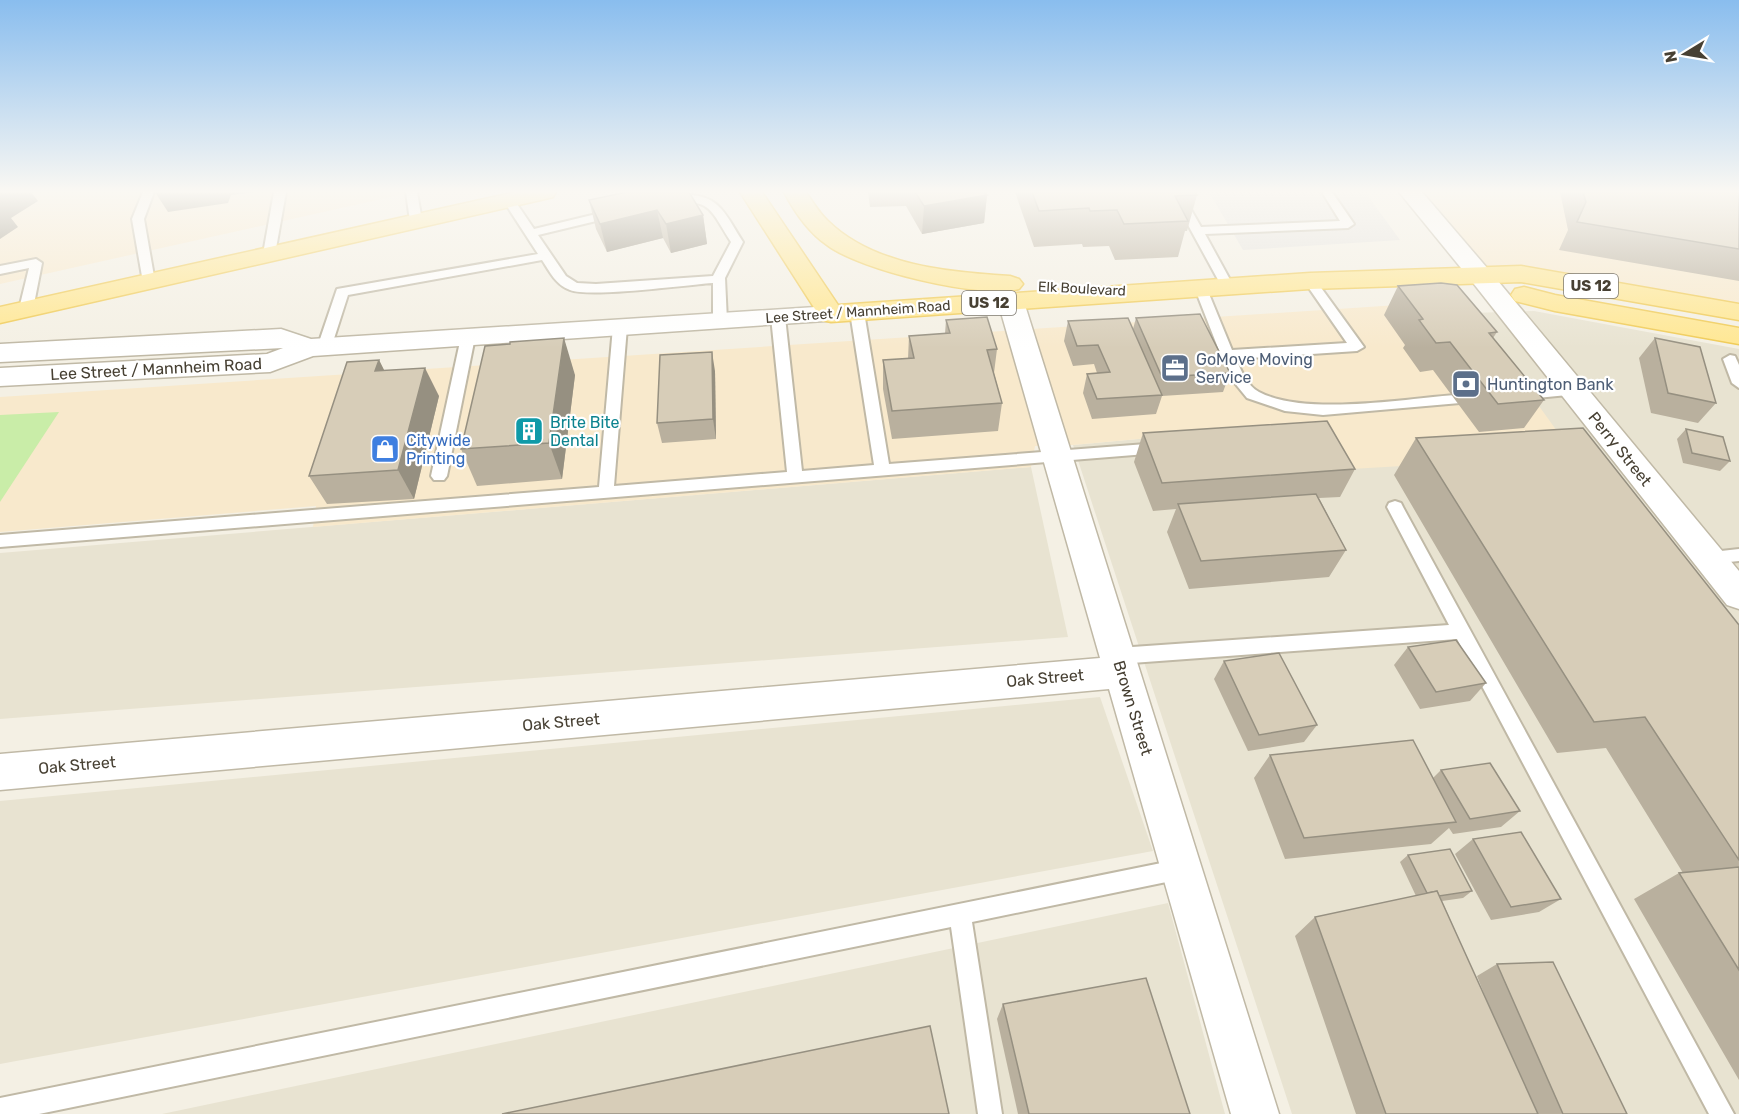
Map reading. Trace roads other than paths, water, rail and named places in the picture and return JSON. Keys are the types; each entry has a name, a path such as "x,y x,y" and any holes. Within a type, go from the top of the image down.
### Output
{"main road":[{"path":"0,315 314,244"},
{"path":"791,244 844,313"},
{"name":"Elk Boulevard","path":"843,244 867,256 921,274 970,282 1147,292"},
{"name":"Lee Street / Mannheim Road","path":"844,313 1310,281 1479,274 1521,274 1739,312"},
{"name":"Lee Street / Mannheim Road","path":"1479,274 1533,298 1735,348"}],"street":[{"name":"Perry Street","path":"1454,244 1739,595"},
{"name":"Brown Street","path":"1011,302 1255,1114"},
{"name":"Lee Street / Mannheim Road","path":"0,377 270,363 317,348 844,313"},
{"name":"Lee Street / Mannheim Road","path":"0,353 281,339 317,348"},
{"name":"Oak Street","path":"0,772 1120,664"}],"lane":[{"path":"142,244 148,282"},
{"path":"269,254 271,244"},
{"path":"538,244 561,279 574,287 596,288 718,279"},
{"path":"720,321 718,279 736,244"},
{"path":"1205,244 1228,287"},
{"path":"317,348 342,292 546,256"},
{"path":"0,270 36,263 26,309"},
{"path":"1228,356 1357,347 1310,281"},
{"path":"1201,289 1236,376 1252,395 1285,406 1323,410 1455,400"},
{"path":"844,313 883,471"},
{"path":"778,317 795,478"},
{"path":"606,493 620,327"},
{"path":"439,476 468,337"},
{"path":"1735,348 1739,383"},
{"path":"1498,396 1573,391"},
{"path":"0,541 1172,447"},
{"path":"1395,507 1722,1114"},
{"path":"1709,558 1739,555"},
{"path":"1120,664 1462,631"},
{"path":"0,1110 1181,869"},
{"path":"960,914 990,1114"}],"place":[{"name":"GoMove Moving Service","path":"1175,368"},
{"name":"Huntington Bank","path":"1466,384"},
{"name":"Brite Bite Dental","path":"529,431"},
{"name":"Citywide Printing","path":"385,449"}]}
